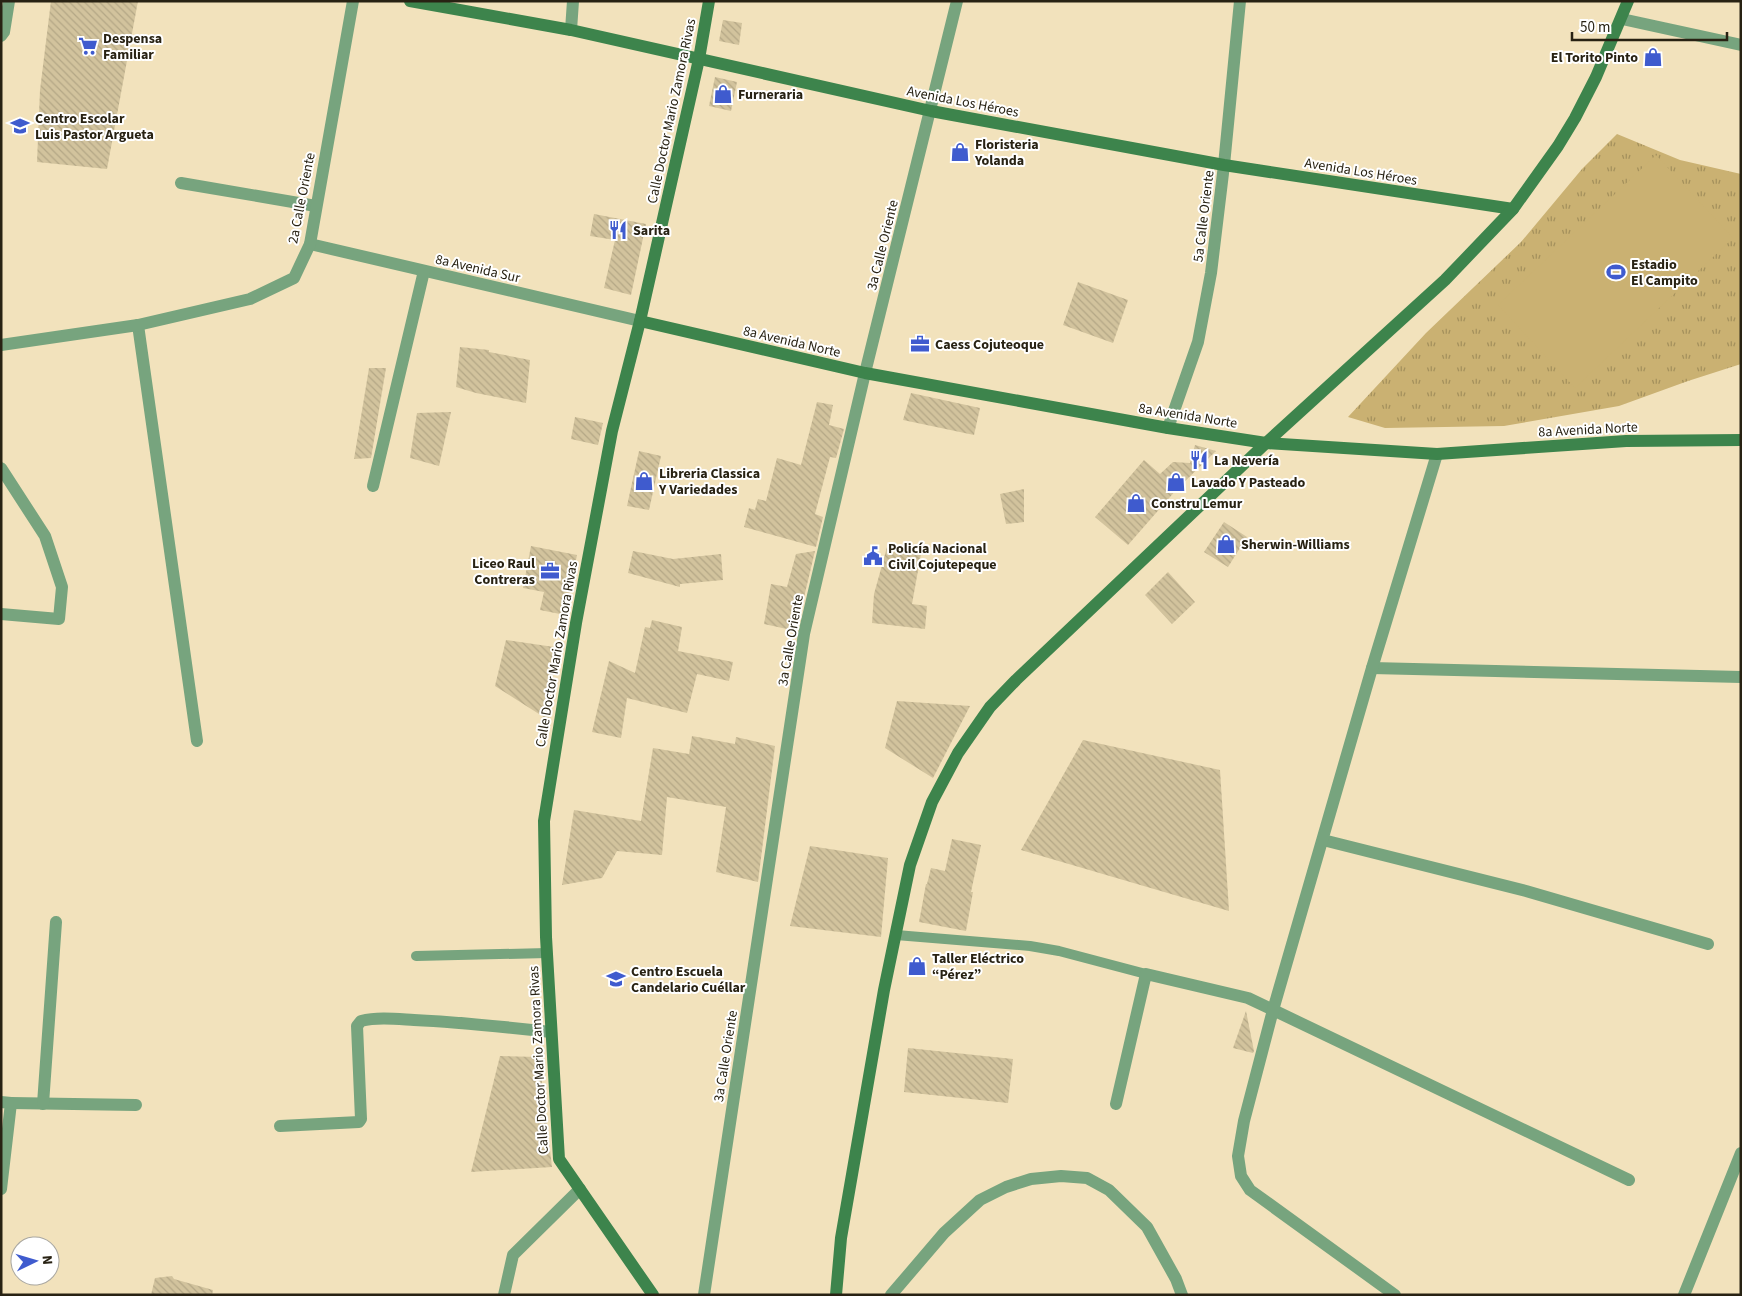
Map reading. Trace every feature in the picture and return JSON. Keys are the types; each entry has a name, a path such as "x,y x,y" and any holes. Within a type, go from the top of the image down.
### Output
{"main road":[{"name":"Avenida Los Héroes","path":"410,1 571,30 931,111 1224,165 1513,209"},
{"name":"Calle Doctor Mario Zamora Rivas","path":"654,1295 559,1160 547,953 544,821 576,623 612,431 640,321 699,59 709,1"},
{"path":"836,1295 841,1238 884,990 910,865 930,810 958,753 984,715 1016,680 1266,443 1445,280 1513,209 1558,146 1575,118 1596,77 1628,2"},
{"name":"8a Avenida Norte","path":"640,321 865,373 1168,428 1266,443 1437,454 1626,441 1741,440"}],"street":[{"path":"1,36 4,32 9,1"},
{"name":"2a Calle Oriente","path":"1,345 138,325 250,299 294,278 310,244 353,1"},
{"path":"571,30 573,1"},
{"name":"3a Calle Oriente","path":"704,1295 804,634 865,373 957,1"},
{"name":"5a Calle Oriente","path":"1168,428 1198,342 1211,273 1240,1"},
{"path":"1623,1 1628,2"},
{"path":"1622,19 1741,45"},
{"path":"181,183 316,206"},
{"name":"8a Avenida Sur","path":"310,244 640,321"},
{"path":"373,486 424,271"},
{"path":"138,325 197,741"},
{"path":"1395,1295 1250,1190 1240,1176 1238,1156 1244,1121 1273,1010 1372,668 1437,454"},
{"path":"1,468 45,536 62,587 59,619 1,614"},
{"path":"1372,668 1741,676"},
{"path":"1323,840 1526,891 1708,944"},
{"path":"43,1104 56,922"},
{"path":"1116,1104 1146,974 1248,998 1629,1180"},
{"path":"280,1126 359,1122 361,1119 357,1026 361,1020 371,1018 433,1021 551,1032"},
{"path":"1,1189 6,1102 136,1105"},
{"path":"1684,1295 1741,1153"},
{"path":"891,1295 944,1233 980,1200 1006,1186 1032,1179 1061,1176 1087,1178 1109,1190 1147,1227 1176,1278 1182,1295"},
{"path":"504,1295 514,1255 580,1189"}],"lane":[{"path":"896,935 1030,946 1059,951 1146,974"},
{"path":"416,956 547,953"}],"green space":[{"path":"1617,134 1680,160 1741,174 1741,364 1619,406 1504,426 1385,428 1348,417 1426,333 1521,242 1582,169"},
{"name":"Estadio El Campito","path":"1656,155 1733,238 1575,388 1498,305"}],"building":[{"name":"Despensa Familiar","path":"51,1 138,1 107,169 37,162 40,90"},
{"path":"723,20 742,23 739,45 719,41"},
{"name":"Furneraria","path":"715,77 737,82 731,111 709,106"},
{"path":"594,214 646,224 631,295 604,288 615,240 590,236"},
{"path":"1078,282 1128,300 1113,343 1063,325"},
{"path":"460,347 489,350 489,352 530,360 526,403 456,387"},
{"path":"369,368 386,368 371,458 354,459"},
{"path":"911,393 980,408 974,435 903,420"},
{"path":"817,402 833,405 829,425 844,429 836,458 830,457 815,514 823,517 816,547 744,527 749,508 755,510 758,499 766,501 777,458 801,465"},
{"path":"451,412 439,466 410,458 417,413"},
{"path":"575,417 603,423 598,445 571,439"},
{"name":"Constru Lemur","path":"1195,445 1216,451 1177,489 1128,545 1095,517 1144,460 1160,474 1173,462 1190,463"},
{"name":"Libreria Classica Y Variedades","path":"639,451 661,456 649,510 627,506"},
{"path":"1024,489 1024,522 1006,524 1000,494"},
{"name":"Sherwin-Williams","path":"1224,522 1247,537 1228,567 1204,552"},
{"name":"Liceo Raul Contreras","path":"531,546 577,555 565,615 540,610 544,592 523,588"},
{"path":"887,547 921,554 912,604 927,606 925,629 872,623 874,594"},
{"path":"633,551 673,559 721,554 723,580 680,584 680,587 628,573"},
{"path":"815,551 796,631 764,624 771,584 787,587 796,554"},
{"path":"1168,572 1195,602 1172,624 1145,595"},
{"path":"652,620 682,627 678,651 733,662 729,681 697,674 687,713 627,698 621,738 592,732 609,661 635,673 645,627 650,628"},
{"path":"506,640 554,647 550,721 495,686"},
{"path":"897,701 970,706 933,778 885,748"},
{"path":"692,736 735,744 736,737 775,746 758,882 716,872 726,807 667,797 662,855 617,851 602,878 562,885 574,810 641,821 653,748 689,754"},
{"path":"1083,740 1220,770 1229,911 1021,850"},
{"path":"952,839 981,845 971,892 973,892 966,931 919,922 931,868 945,871"},
{"path":"810,846 888,858 881,937 790,926"},
{"path":"1246,1011 1254,1051 1253,1053 1233,1048"},
{"path":"908,1048 1013,1059 1008,1103 904,1092"},
{"path":"500,1056 539,1057 552,1167 471,1172"},
{"path":"172,1276 174,1279 213,1290 212,1295 151,1295 155,1278"}],"place":[{"name":"Despensa Familiar","path":"88,46"},
{"name":"El Torito Pinto","path":"1653,57"},
{"name":"Furneraria","path":"723,94"},
{"name":"Centro Escolar Luis Pastor Argueta","path":"20,126"},
{"name":"Floristeria Yolanda","path":"960,152"},
{"name":"Sarita","path":"618,230"},
{"name":"Estadio El Campito","path":"1616,272"},
{"name":"Caess Cojuteoque","path":"920,344"},
{"name":"La Nevería","path":"1199,460"},
{"name":"Libreria Classica Y Variedades","path":"644,481"},
{"name":"Lavado Y Pasteado","path":"1176,482"},
{"name":"Constru Lemur","path":"1136,503"},
{"name":"Sherwin-Williams","path":"1226,544"},
{"name":"Policía Nacional Civil Cojutepeque","path":"873,556"},
{"name":"Liceo Raul Contreras","path":"550,571"},
{"name":"Taller Eléctrico “Pérez”","path":"917,966"},
{"name":"Centro Escuela Candelario Cuéllar","path":"616,979"}]}
